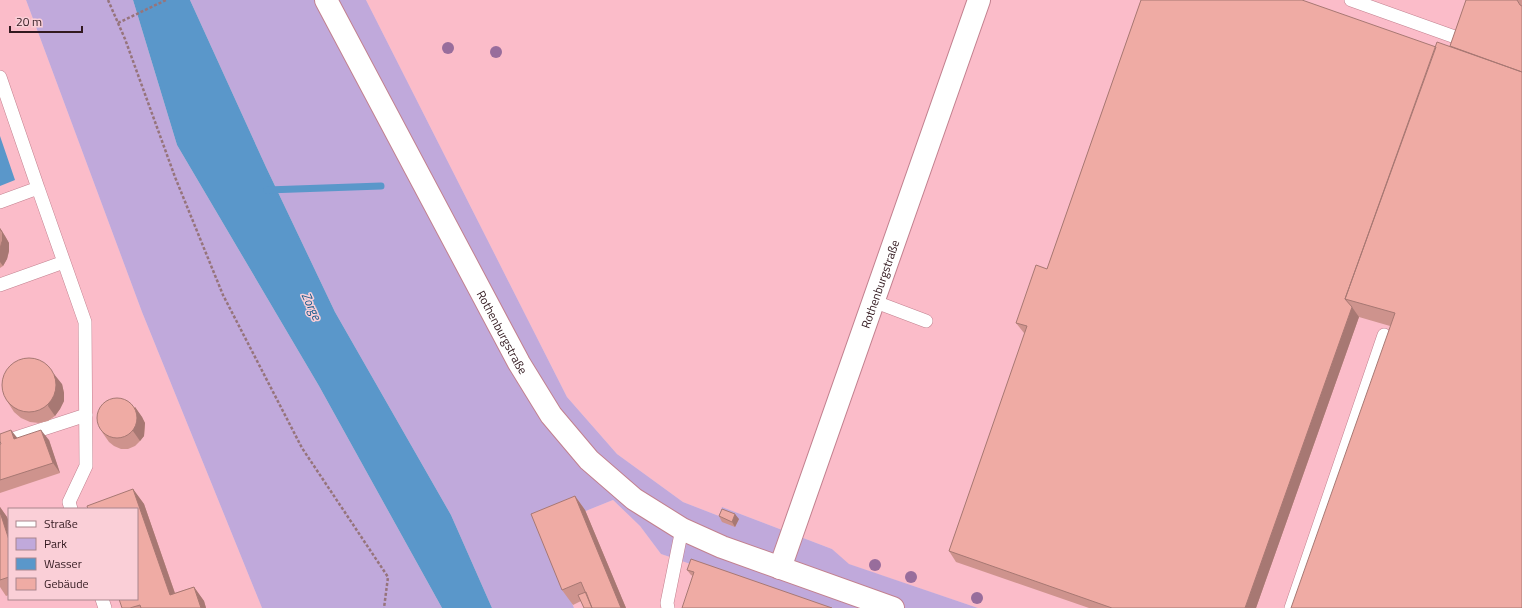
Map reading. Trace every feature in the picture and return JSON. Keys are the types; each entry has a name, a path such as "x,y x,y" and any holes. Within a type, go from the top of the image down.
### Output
{"street":[{"name":"Rothenburgstraße","path":"326,0 519,363 551,415 590,460 634,499 682,529 722,547 893,608"},
{"name":"Rothenburgstraße","path":"780,568 979,0"}],"lane":[{"path":"1351,0 1477,45"},
{"path":"0,77 85,322 86,466 69,502 71,508"},
{"path":"0,202 38,188"},
{"path":"0,285 64,262"},
{"path":"873,301 926,321"},
{"path":"1291,608 1384,335"},
{"path":"0,443 86,415"},
{"path":"668,608 667,603 682,529"}],"path":[{"path":"108,0 118,23 175,177 223,295 302,448 388,577 384,608"},
{"path":"118,23 166,0"}],"shaded area":[{"path":"0,0 26,0 142,312 262,608 0,608"},
{"path":"366,0 1522,0 1522,608 978,608 848,564 832,549 722,507 719,516 683,502 617,454 567,397"},
{"path":"613,500 640,526 661,554 820,608 574,608 541,529"}],"green space":[{"path":"26,0 133,0 177,145 319,386 442,608 262,608 142,312"},
{"path":"190,0 366,0 567,397 617,454 683,502 719,516 722,507 832,549 849,564 978,608 820,608 661,554 640,526 613,500 541,529 574,608 492,608 451,515 335,312 266,167"}],"water":[{"name":"Zorge","path":"133,0 190,0 266,167 335,312 451,515 492,608 442,608 319,386 177,145"},
{"path":"0,136 15,180 0,186"}],"building":[{"path":"1141,0 1302,0 1436,47 1345,299 1352,307 1245,608 1112,608 949,551 1027,326 1016,323 1036,265 1047,269"},
{"path":"1466,0 1517,0 1522,6 1522,72 1450,46"},
{"path":"1437,42 1522,72 1522,608 1291,608 1395,313 1345,299"},
{"path":"0,229 2,232 2,241 0,249"},
{"path":"24,358 34,358 44,362 52,370 56,380 56,390 52,400 44,408 34,412 24,412 14,408 6,400 2,390 2,380 6,370 14,362"},
{"path":"121,398 128,401 134,407 137,418 136,426 128,435 121,438 113,438 106,435 98,426 97,414 100,407 109,399"},
{"path":"11,430 14,439 41,430 53,463 0,480 0,434"},
{"path":"133,489 170,595 194,587 201,608 141,608 140,605 130,608 122,608 119,600 138,600 138,508 88,508 87,506"},
{"path":"575,496 621,608 592,608 581,582 562,590 531,514"},
{"path":"722,509 735,514 732,522 719,516"},
{"path":"0,512 8,537 8,577 0,580"},
{"path":"691,559 832,608 682,608 694,572 687,570"},
{"path":"586,592 592,608 584,608 578,595"}],"waterway":[{"path":"267,190 381,186"}]}
